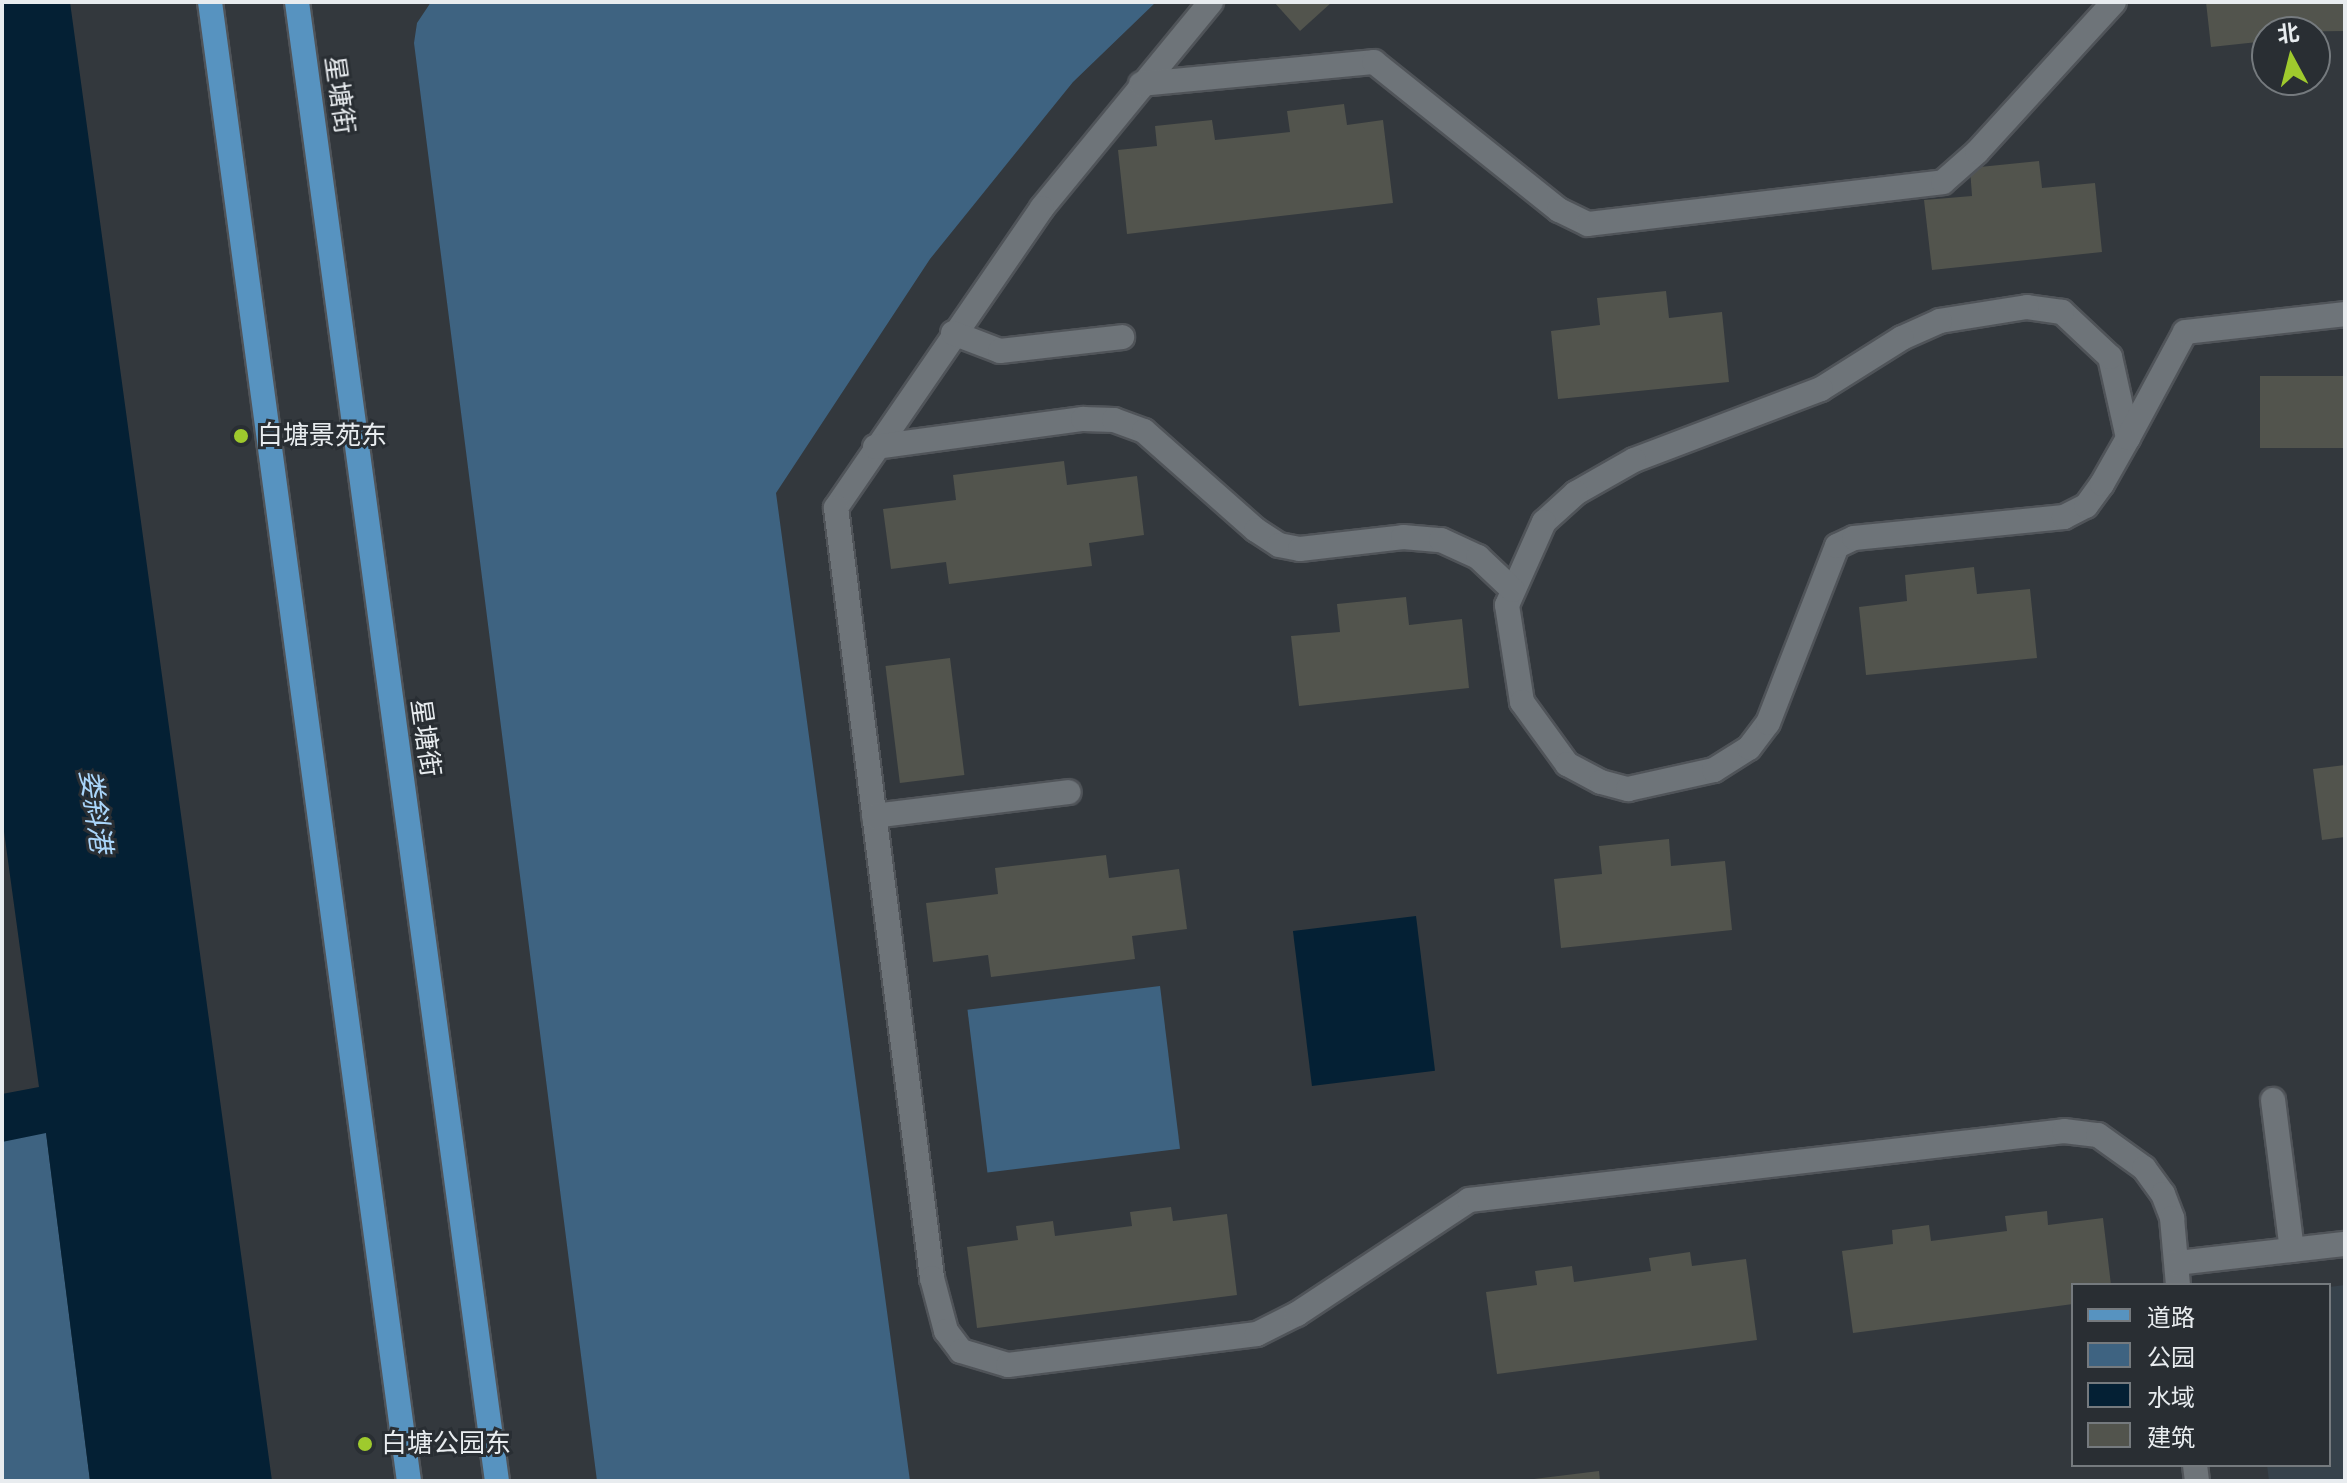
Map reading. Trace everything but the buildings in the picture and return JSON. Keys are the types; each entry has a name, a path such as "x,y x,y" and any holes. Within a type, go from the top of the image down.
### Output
{"main road":[{"path":"210,2 409,1481"},
{"name":"星塘街","path":"297,2 497,1481"}],"street":[{"path":"1211,2 1042,208 953,333 836,508 932,1278 946,1331 961,1351 984,1362 1008,1365 1257,1334 1297,1314 1469,1200 2064,1131 2098,1135 2144,1168 2163,1194 2177,1274 2292,1250 2345,1244"},
{"path":"1141,84 1374,62 1559,210 1588,224 1943,182 1977,152 2114,2"},
{"path":"2128,438 2110,357 2062,312 2027,307 1940,321 1902,338 1821,389 1634,460 1576,493 1544,522 1507,605 1513,665 1522,702 1542,736 1567,764 1601,782 1628,789 1714,770 1749,748 1768,723 1837,546 1854,538 2064,517 2086,506 2128,438 2185,332 2345,314"},
{"path":"953,333 1000,351 1122,337"},
{"path":"875,447 1083,419 1114,420 1144,431 1279,545 1300,549 1403,537 1441,540 1478,557 1513,590"},
{"path":"874,816 1069,792"},
{"path":"2273,1100 2292,1250"}],"shaded area":[{"path":"2345,1285 2345,1481 2269,1481 2267,1467 2331,1467 2331,1287"}],"green space":[{"path":"431,2 1156,2 1073,82 930,259 776,493 910,1481 597,1481 414,43 417,23"},
{"path":"1160,986 1180,1149 987,1172 967,1010"},
{"path":"2,1094 46,1132 90,1481 2,1481"}],"water":[{"name":"娄斜港","path":"2,2 70,2 272,1481 90,1481 46,1133 2,1142 2,1094 39,1087 2,817"},
{"path":"1416,916 1435,1071 1312,1086 1293,931"}],"place":[{"name":"白塘景苑东","path":"241,436"},
{"name":"白塘公园东","path":"365,1444"}]}
